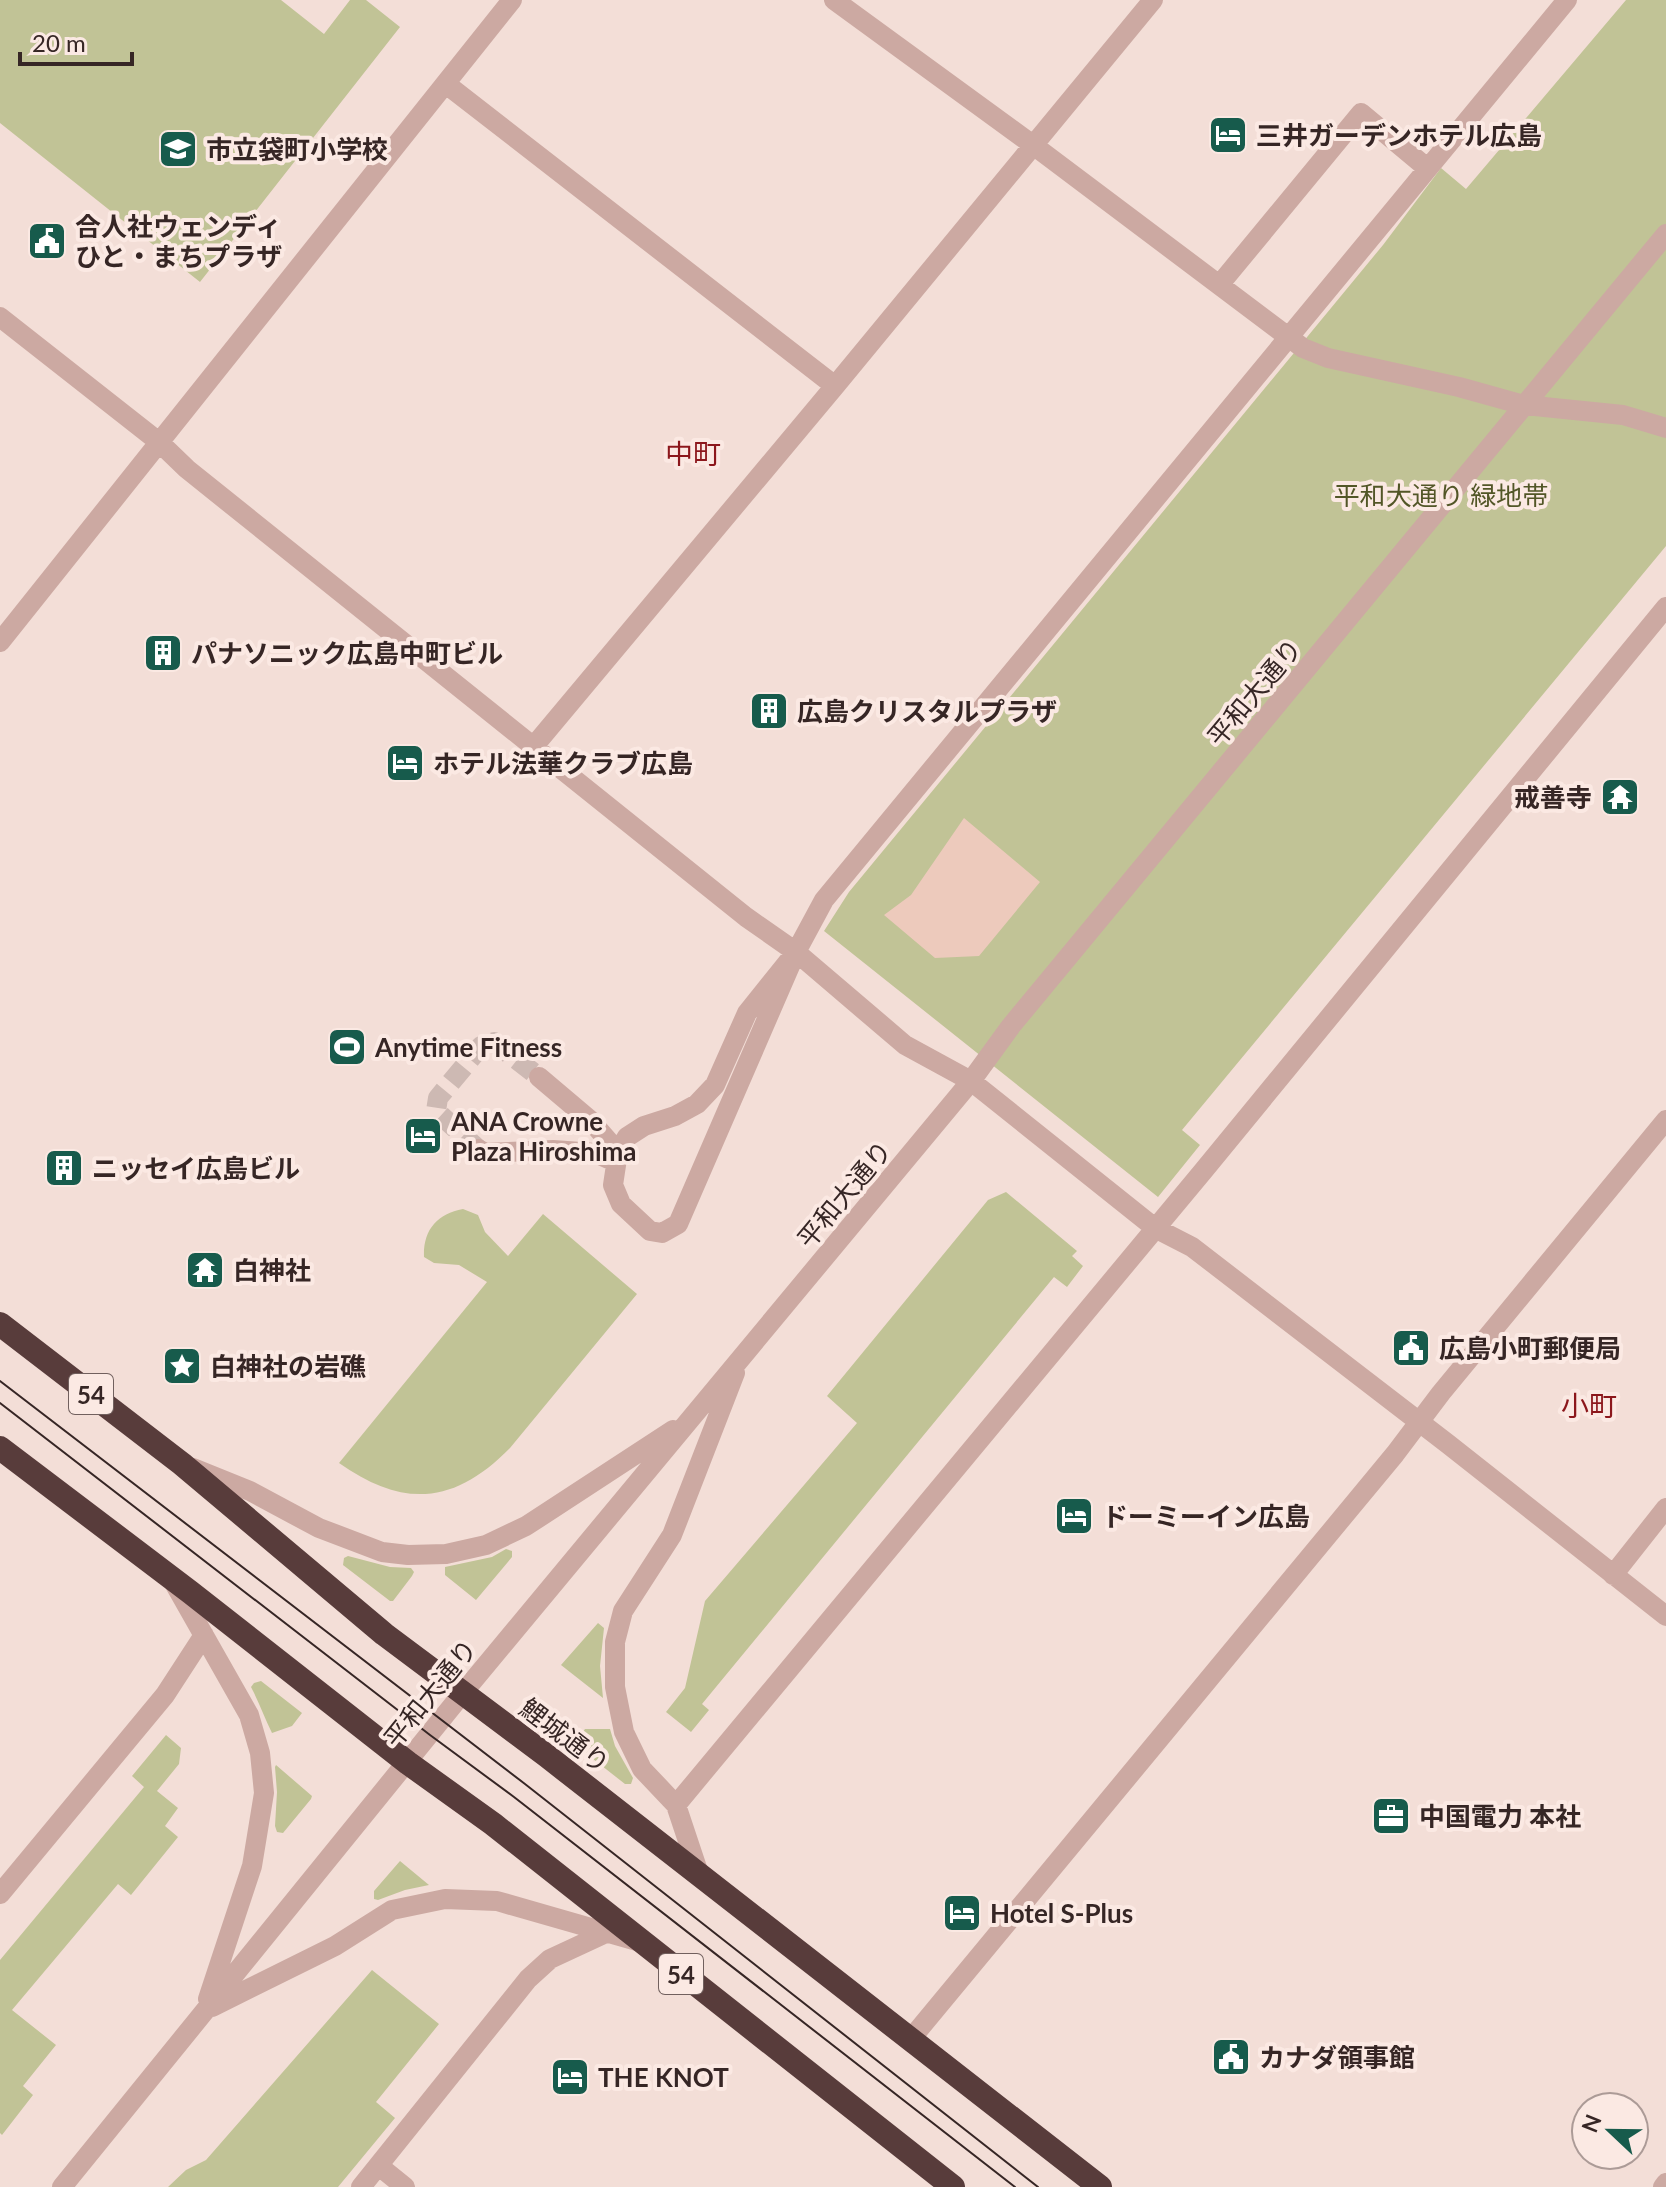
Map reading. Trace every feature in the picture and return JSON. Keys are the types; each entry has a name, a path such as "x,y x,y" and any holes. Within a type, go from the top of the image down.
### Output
{"highway":[{"name":"鯉城通り","path":"0,1324 182,1464 384,1634 547,1756 1100,2187"},
{"name":"54","path":"0,1448 408,1763 493,1824 953,2187"}],"street":[{"path":"0,642 512,0"},
{"path":"834,0 1303,348 1328,358 1444,383 1524,405 1623,415 1666,428"},
{"path":"534,746 1153,0"},
{"path":"796,952 747,1013 715,1085 697,1104 675,1116 644,1126 627,1137 617,1157 613,1185 621,1204 650,1231 662,1233 678,1224 796,952 824,900 1567,0"},
{"path":"446,84 835,386"},
{"path":"1220,284 1361,113 1427,168"},
{"name":"平和大通り","path":"62,2187 462,1694 971,1081 1011,1026 1666,234"},
{"path":"0,317 746,917 796,952 905,1045 971,1081 1155,1228 1192,1247 1666,1616"},
{"path":"676,1805 1666,607"},
{"path":"539,1077 591,1121 617,1157"},
{"path":"910,2040 1395,1454 1666,1120"},
{"path":"478,1149 485,1153 553,1150 617,1157"},
{"path":"699,1874 676,1805 642,1769 624,1732 615,1687 615,1642 623,1611 672,1535 741,1358"},
{"path":"182,1464 250,1491 319,1528 382,1552 446,1554 486,1545 526,1526 690,1419"},
{"path":"1613,1575 1666,1508"},
{"path":"171,1577 249,1715 260,1753 264,1793 252,1866 204,2011"},
{"path":"0,1894 165,1695 204,1635"},
{"path":"204,2011 335,1946 392,1910 445,1899 497,1901 640,1942"},
{"path":"361,2187 528,1979 550,1959 606,1933"},
{"path":"379,2166 405,2187"}],"green space":[{"path":"0,0 281,0 324,34 350,0 366,0 400,27 200,282 0,123"},
{"name":"平和大通り 緑地帯","path":"1626,0 1666,0 1666,546 1182,1130 1200,1145 1158,1197 824,931 849,892 1383,245 1441,168 1466,189"},
{"path":"1006,1192 1077,1251 1072,1256 1083,1266 1067,1287 1054,1277 702,1704 709,1710 691,1732 666,1712 685,1688 705,1601 857,1423 827,1396 988,1200"},
{"path":"463,1209 478,1215 485,1232 508,1256 543,1214 637,1294 510,1448 490,1467 449,1489 428,1494 385,1488 339,1463 487,1282 459,1265 434,1263 424,1257 426,1239 433,1225 446,1215"},
{"path":"506,1549 512,1551 512,1557 476,1600 445,1575 445,1567 492,1557"},
{"path":"348,1556 390,1567 411,1568 414,1572 390,1601 343,1565 344,1558"},
{"path":"598,1623 604,1628 600,1666 603,1698 561,1665"},
{"path":"261,1681 302,1713 292,1726 272,1733 251,1687"},
{"path":"585,1729 610,1729 615,1746 633,1778 631,1784 625,1784 574,1744"},
{"path":"166,1735 181,1748 179,1764 157,1791 178,1808 165,1826 178,1837 131,1895 118,1884 12,2010 56,2045 23,2086 33,2095 2,2135 0,1960 144,1787 132,1776"},
{"path":"276,1765 312,1796 283,1833 277,1832 275,1826"},
{"path":"400,1861 429,1885 374,1899 374,1891"},
{"path":"372,1970 439,2024 376,2102 395,2118 338,2187 168,2187 186,2170 206,2160"}],"shaded area":[{"path":"964,818 1040,882 979,956 935,958 884,915 911,895"}],"tunnel":[{"path":"478,1149 436,1111 438,1098 481,1046 494,1042 539,1077"}],"tram line":[{"path":"0,1381 525,1784 1038,2187"},
{"path":"0,1403 1015,2187"}],"place":[{"name":"三井ガーデンホテル広島","path":"1228,135"},
{"name":"市立袋町小学校","path":"178,149"},
{"name":"合人社ウェンディ ひと・まちプラザ","path":"47,241"},
{"name":"パナソニック広島中町ビル","path":"163,653"},
{"name":"広島クリスタルプラザ","path":"769,711"},
{"name":"ホテル法華クラブ広島","path":"405,763"},
{"name":"戒善寺","path":"1620,797"},
{"name":"Anytime Fitness","path":"347,1047"},
{"name":"ANA Crowne Plaza Hiroshima","path":"423,1136"},
{"name":"ニッセイ広島ビル","path":"64,1168"},
{"name":"白神社","path":"205,1270"},
{"name":"広島小町郵便局","path":"1411,1348"},
{"name":"白神社の岩礁","path":"182,1366"},
{"name":"ドーミーイン広島","path":"1074,1516"},
{"name":"中国電力 本社","path":"1391,1816"},
{"name":"Hotel S-Plus","path":"962,1913"},
{"name":"カナダ領事館","path":"1231,2057"},
{"name":"THE KNOT","path":"570,2077"}],"district":[{"name":"中町","path":"693,453"},
{"name":"小町","path":"1589,1405"}]}
